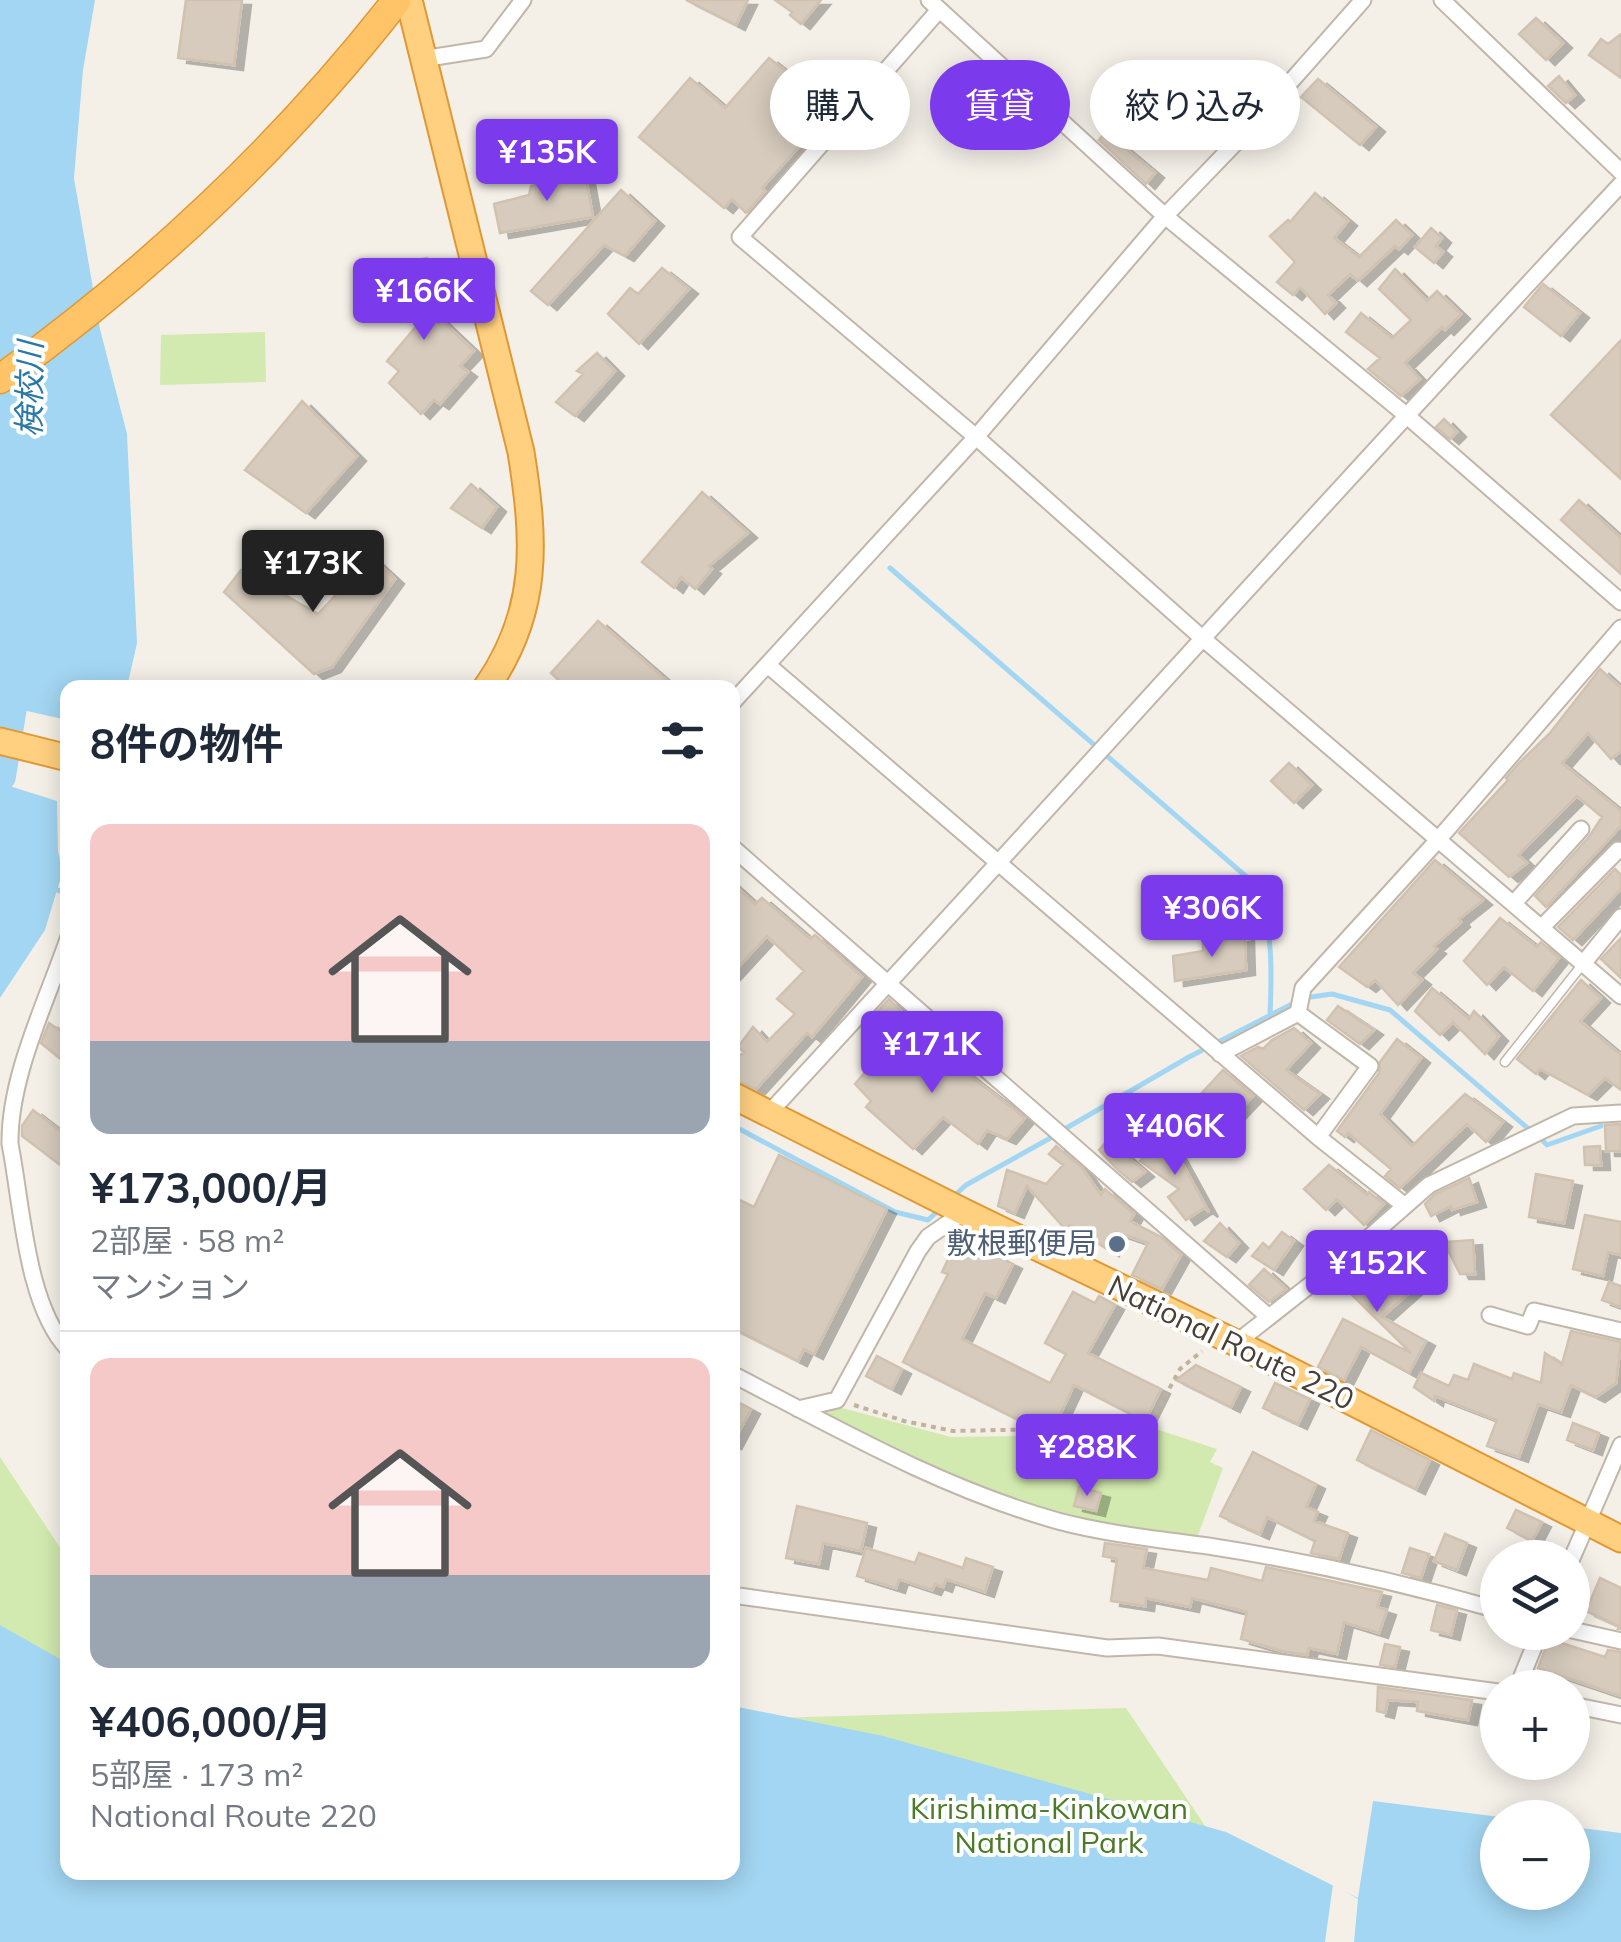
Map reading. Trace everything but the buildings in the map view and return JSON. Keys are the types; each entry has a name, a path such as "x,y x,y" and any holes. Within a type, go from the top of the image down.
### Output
{"highway":[{"path":"409,0 521,452 529,502 532,549 528,596 517,631 490,680"},
{"path":"0,379 53,341 186,216 270,121 381,6"},
{"path":"0,362 186,216"},
{"path":"0,740 60,756"},
{"name":"National Route 220","path":"740,1099 1621,1539"}],"street":[{"path":"422,59 486,48 522,0"},
{"path":"740,694 976,437 1164,216 1247,131 1363,0"},
{"path":"1442,0 1621,172"},
{"path":"1621,602 1406,415 1164,216 934,5 740,237 1621,996"},
{"path":"770,1113 1201,638 1621,184"},
{"path":"1298,1013 1303,988 1621,628"},
{"path":"769,666 1318,1138 1405,1206"},
{"path":"1514,903 1581,829"},
{"path":"1542,927 1618,850"},
{"path":"740,855 1269,1317"},
{"path":"1582,966 1621,917"},
{"path":"60,962 13,1097 10,1125 10,1144 36,1287 53,1334 60,1341"},
{"path":"1220,1054 1298,1013"},
{"path":"1298,1013 1370,1066 1318,1138"},
{"path":"1229,1340 1269,1317 1429,1185 1572,1116 1621,1113"},
{"path":"798,1408 838,1400 918,1251 928,1237 964,1212"},
{"path":"1490,1315 1528,1326 1534,1311 1621,1331"},
{"path":"740,1378 854,1440 966,1488 1056,1520 1099,1531 1207,1546 1410,1585 1480,1605"},
{"path":"1580,1540 1621,1446"},
{"path":"740,1596 1106,1648 1158,1646 1480,1690"},
{"path":"1590,1634 1621,1641"},
{"path":"1590,1709 1621,1715"}],"lane":[{"path":"1504,1062 1582,966"}],"path":[{"path":"838,1400 904,1421 953,1431 1140,1427 1151,1422 1180,1368 1229,1340"}],"green space":[{"path":"265,332 266,382 160,385 161,335"},
{"path":"838,1407 951,1437 1137,1434 1156,1429 1217,1449 1210,1462 1223,1468 1197,1538 1117,1527 1007,1497 843,1429 820,1413"},
{"name":"Kirishima-Kinkowan National Park","path":"0,1457 60,1547 60,1880 740,1880 740,1719 1126,1708 1283,1942 0,1942"}],"water":[{"path":"0,0 95,0 83,70 74,178 100,329 127,434 137,643 129,680 60,680 60,718 0,705"},
{"path":"0,783 57,801 60,880 45,930 0,998"},
{"name":"Kirishima-Kinkowan National Park","path":"0,1625 60,1659 60,1880 740,1880 740,1707 883,1736 1226,1832 1358,1898 1373,1801 1480,1814 1480,1910 1590,1910 1590,1829 1621,1833 1621,1942 0,1942"}],"pier":[{"path":"1333,1884 1358,1899 1354,1942 1325,1942"}],"waterway":[{"path":"890,568 1256,885 1268,933 1270,1015"},
{"name":"検校川","path":"0,776 18,663"},
{"path":"1304,998 1332,994 1390,1010 1531,1131"},
{"path":"1063,1130 1189,1057 1294,1003"},
{"path":"1540,1138 1547,1145 1601,1126"},
{"path":"740,1129 895,1212 928,1220 941,1208"},
{"path":"953,1197 966,1185 1054,1136"}],"place":[{"name":"敷根郵便局","path":"1117,1244"}]}
